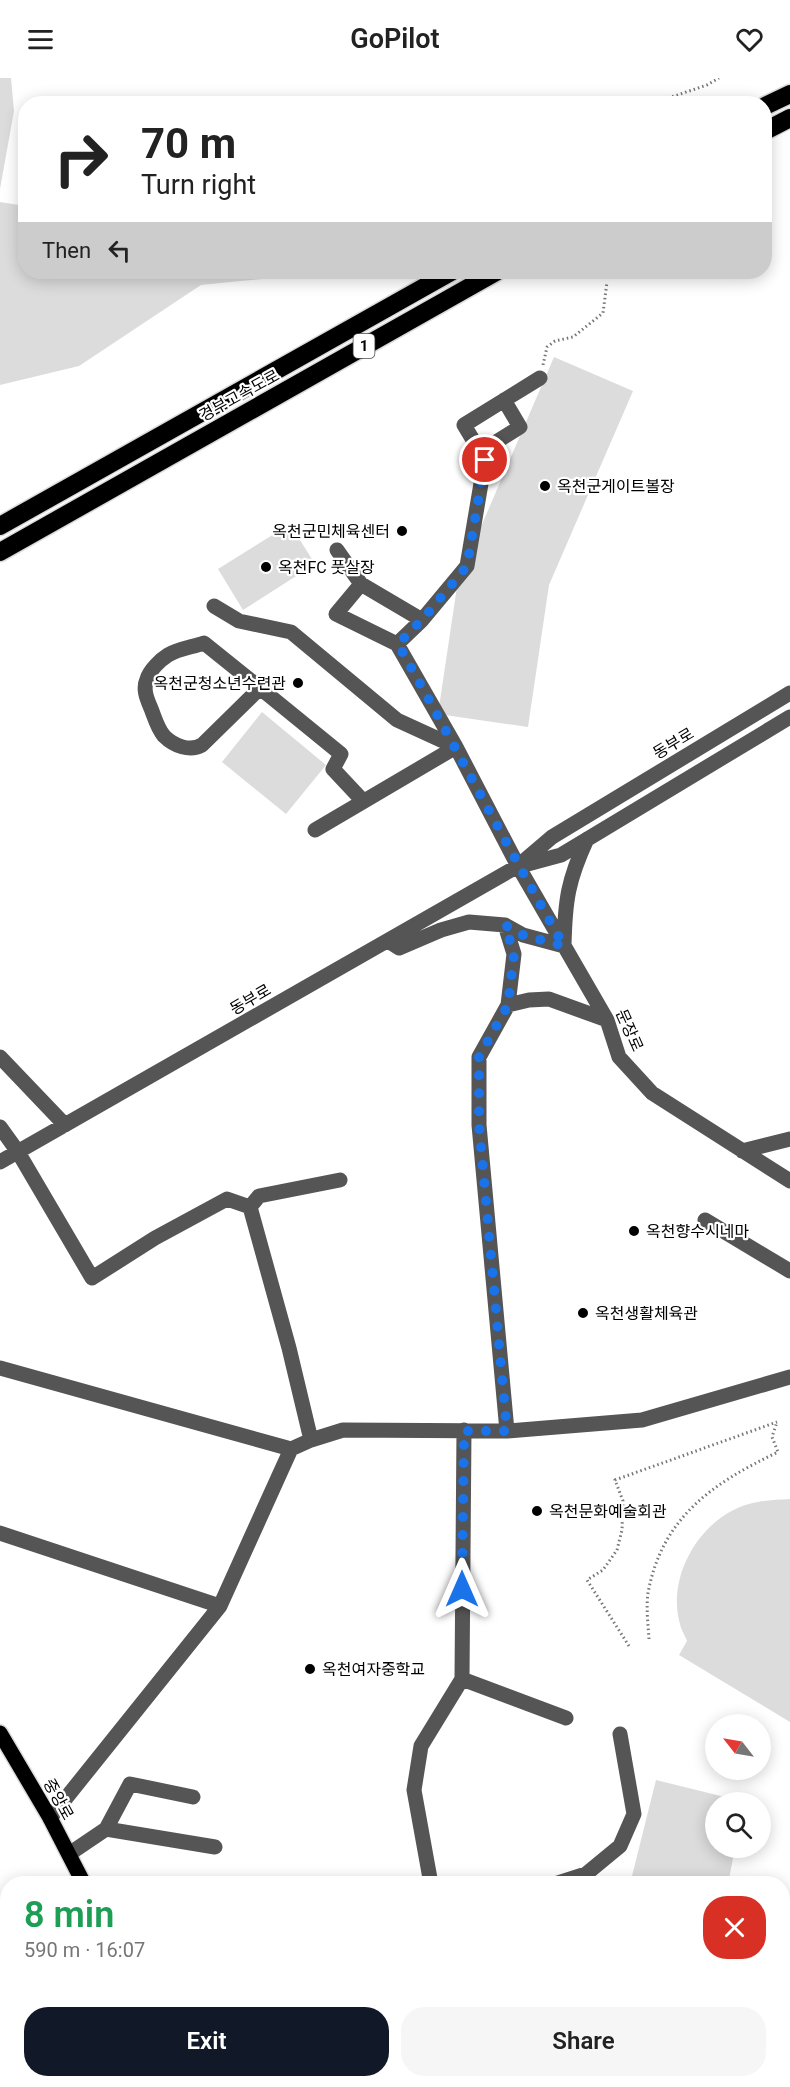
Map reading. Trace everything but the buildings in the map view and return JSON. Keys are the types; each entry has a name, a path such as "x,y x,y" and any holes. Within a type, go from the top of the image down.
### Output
{"highway":[{"path":"772,103 790,94"},
{"path":"772,127 790,118"},
{"name":"경부고속도로","path":"0,526 439,279"},
{"name":"경부고속도로","path":"0,552 484,279"}],"main road":[{"name":"중앙로","path":"0,1733 50,1818 80,1876"}],"street":[{"path":"361,584 336,614 398,644 422,620 467,566 485,460 464,425 540,378"},
{"path":"480,452 520,427 504,400"},
{"path":"338,550 361,584 422,620"},
{"path":"214,606 239,621 291,632 397,720 456,747"},
{"path":"260,688 202,745 196,748 173,743 164,736 145,694 146,680 154,668 168,655 204,644 260,688 340,754 333,769 363,801"},
{"name":"문장로","path":"398,644 456,747 518,866 608,1020 619,1057 652,1093 790,1181"},
{"name":"동부로","path":"0,1162 518,866 552,837 790,693"},
{"name":"동부로","path":"518,866 561,855 790,717"},
{"path":"315,830 456,747"},
{"path":"388,941 399,948 441,930 469,922 505,925 523,935 564,946 568,886 587,839"},
{"path":"505,925 514,954 508,1005 479,1057 479,1125 507,1431"},
{"path":"508,1005 529,1000 549,999 608,1020"},
{"path":"0,1057 65,1125"},
{"path":"0,1127 18,1152 92,1278 156,1238 227,1199 250,1207"},
{"path":"742,1151 790,1139"},
{"path":"250,1207 259,1196 340,1180"},
{"path":"250,1207 289,1348 311,1440"},
{"path":"705,1220 790,1271"},
{"path":"0,1368 291,1449 344,1430 507,1431 642,1420 790,1377"},
{"path":"429,1876 414,1790 421,1746 462,1679 464,1431"},
{"path":"50,1818 220,1606 291,1449"},
{"path":"0,1533 220,1606"},
{"path":"462,1679 566,1718"},
{"path":"580,1876 586,1874 620,1846 634,1815 620,1734"},
{"path":"69,1854 106,1829 130,1784 193,1797"},
{"path":"106,1829 215,1847"}],"path":[{"path":"675,96 707,85 718,78"},
{"path":"540,378 547,347 555,341 573,337 603,313 607,282"},
{"path":"629,1646 587,1580 603,1570 617,1550 622,1530 623,1501 615,1480 777,1422 772,1437 778,1452 742,1469 707,1492 676,1523 657,1557 648,1595 649,1639"}],"shaded area":[{"path":"0,78 11,78 14,111 0,189"},
{"path":"0,202 18,205 18,279 262,279 201,285 79,366 0,385"},
{"name":"옥천군게이트볼장","path":"554,357 633,391 549,585 528,727 438,714 458,580"},
{"name":"옥천FC 풋살장","path":"290,524 315,564 243,610 218,569"},
{"path":"262,712 326,765 286,814 222,762"},
{"path":"790,1499 790,1722 679,1655 687,1641 677,1606 678,1587 683,1568 702,1535 716,1521 749,1504"},
{"path":"656,1780 705,1792 705,1858 733,1858 730,1876 632,1876"}],"place":[{"name":"옥천군게이트볼장","path":"545,486"},
{"name":"옥천군민체육센터","path":"402,531"},
{"name":"옥천FC 풋살장","path":"266,567"},
{"name":"옥천군청소년수련관","path":"298,683"},
{"name":"옥천향수시네마","path":"634,1231"},
{"name":"옥천생활체육관","path":"583,1313"},
{"name":"옥천문화예술회관","path":"537,1511"},
{"name":"옥천여자중학교","path":"310,1669"}],"route":[{"path":"462,1589 464,1431 507,1431 479,1125 479,1057 508,1005 514,954 505,925 523,935 564,946 398,644 422,620 467,566 485,460"}]}
